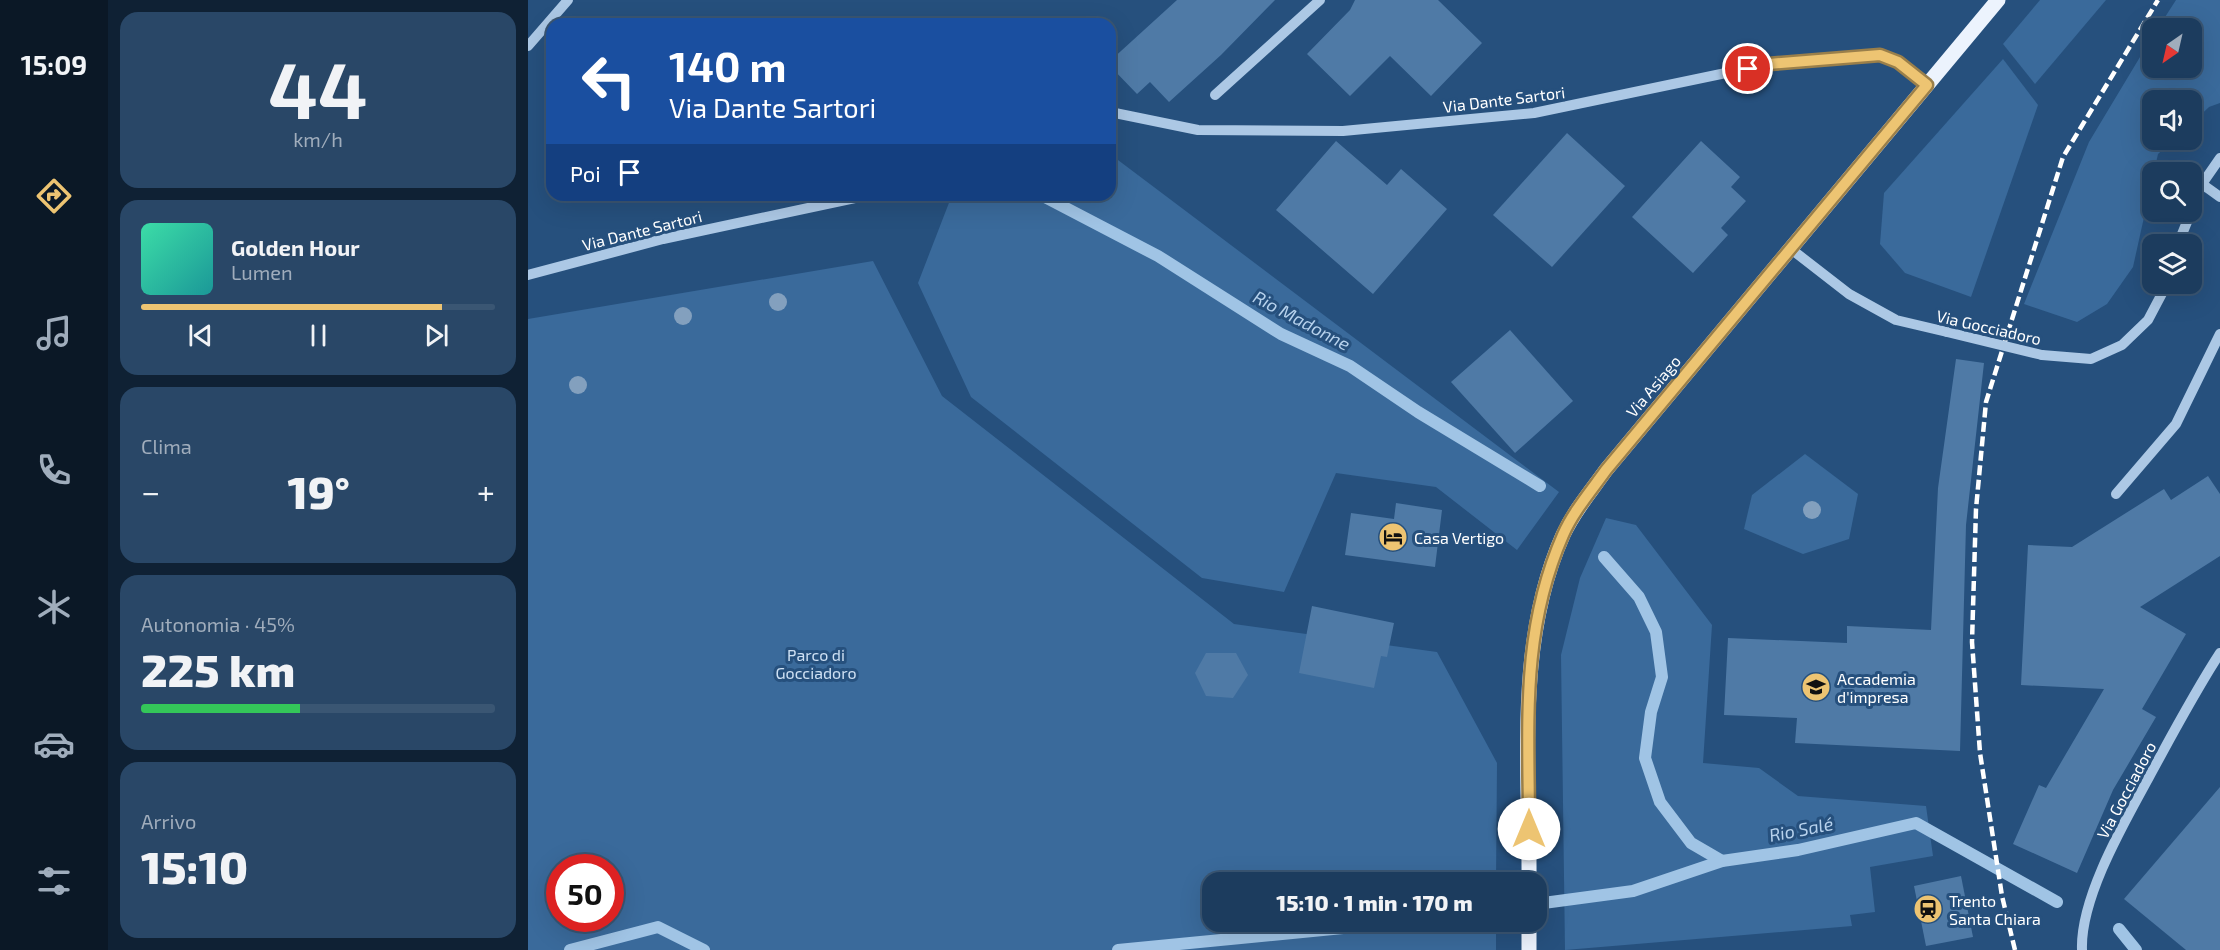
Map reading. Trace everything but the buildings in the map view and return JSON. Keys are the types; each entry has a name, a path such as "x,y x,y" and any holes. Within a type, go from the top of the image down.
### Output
{"main road":[{"name":"Via Asiago","path":"1529,872 1530,656 1538,607 1563,534 1606,470 1998,0"},
{"path":"1529,932 1529,950"}],"street":[{"path":"552,18 568,0"},
{"path":"1215,95 1320,0"},
{"path":"528,46 546,25"},
{"name":"Via Dante Sartori","path":"1116,113 1198,130 1343,131 1534,113 1769,64 1880,55 1898,62 1927,85"},
{"path":"2220,158 2202,184 2220,197"},
{"name":"Via Dante Sartori","path":"528,275 663,239 841,201"},
{"name":"Via Gocciadoro","path":"1791,249 1849,294 1896,320 2042,355 2091,359 2122,345 2148,320 2162,294"},
{"path":"2116,494 2176,424 2220,334"},
{"name":"Via Gocciadoro","path":"2082,950 2081,932 2110,853 2194,694 2220,653"}],"green space":[{"path":"2040,0 2106,0 2035,84 2003,44"},
{"path":"2176,0 2220,0 2220,103 2209,107 2202,114 2202,90 2142,90 2142,150 2162,150 2158,154 2156,162 2142,162 2143,222 2133,267 2107,304 2077,322 2024,304 2089,142 2142,54 2142,78 2202,78 2202,18 2164,18"},
{"path":"2003,59 2038,105 1971,297 1905,273 1880,244 1884,193"},
{"path":"1116,159 1559,492 1517,550 1436,487 1336,473 1284,592 1202,578 971,397 918,283 950,201 1116,201"},
{"name":"Parco di Gocciadoro","path":"873,261 942,396 1234,624 1437,652 1497,763 1496,872 1202,872 1202,932 1496,932 1496,950 528,950 528,319"},
{"path":"1805,454 1858,494 1849,539 1803,554 1744,529 1752,495"},
{"path":"1606,518 1636,525 1712,625 1703,763 1759,768 1798,796 1926,806 1933,856 1870,867 1875,912 1850,915 1852,926 1565,950 1561,655 1580,578"}],"waterway":[{"name":"Rio Madonne","path":"1053,201 1158,256 1281,334 1350,366 1418,412 1540,486"},
{"name":"Rio Madonne","path":"1604,557 1639,597 1656,632 1662,677 1651,712 1645,758 1660,802 1691,843 1722,861"},
{"name":"Rio Salé","path":"1547,903 1633,891 1722,861 1798,850 1916,823 2057,902"},
{"name":"Rio Salé","path":"570,950 658,927 704,950"},
{"name":"Rio Salé","path":"2119,929 2136,950"},
{"name":"Rio Salé","path":"1118,950 1302,932"}],"railway":[{"path":"2015,950 2002,896 1980,753 1972,642 1976,509 1986,402 2063,157 2158,0"}],"place":[{"name":"Casa Vertigo","path":"1393,537"},
{"name":"Accademia d'impresa","path":"1816,687"},
{"name":"Trento Santa Chiara","path":"1928,909"}],"route":[{"path":"1529,829 1530,656 1538,607 1563,534 1583,501 1606,470 1927,85 1898,62 1880,55 1769,64 1748,69"}]}
